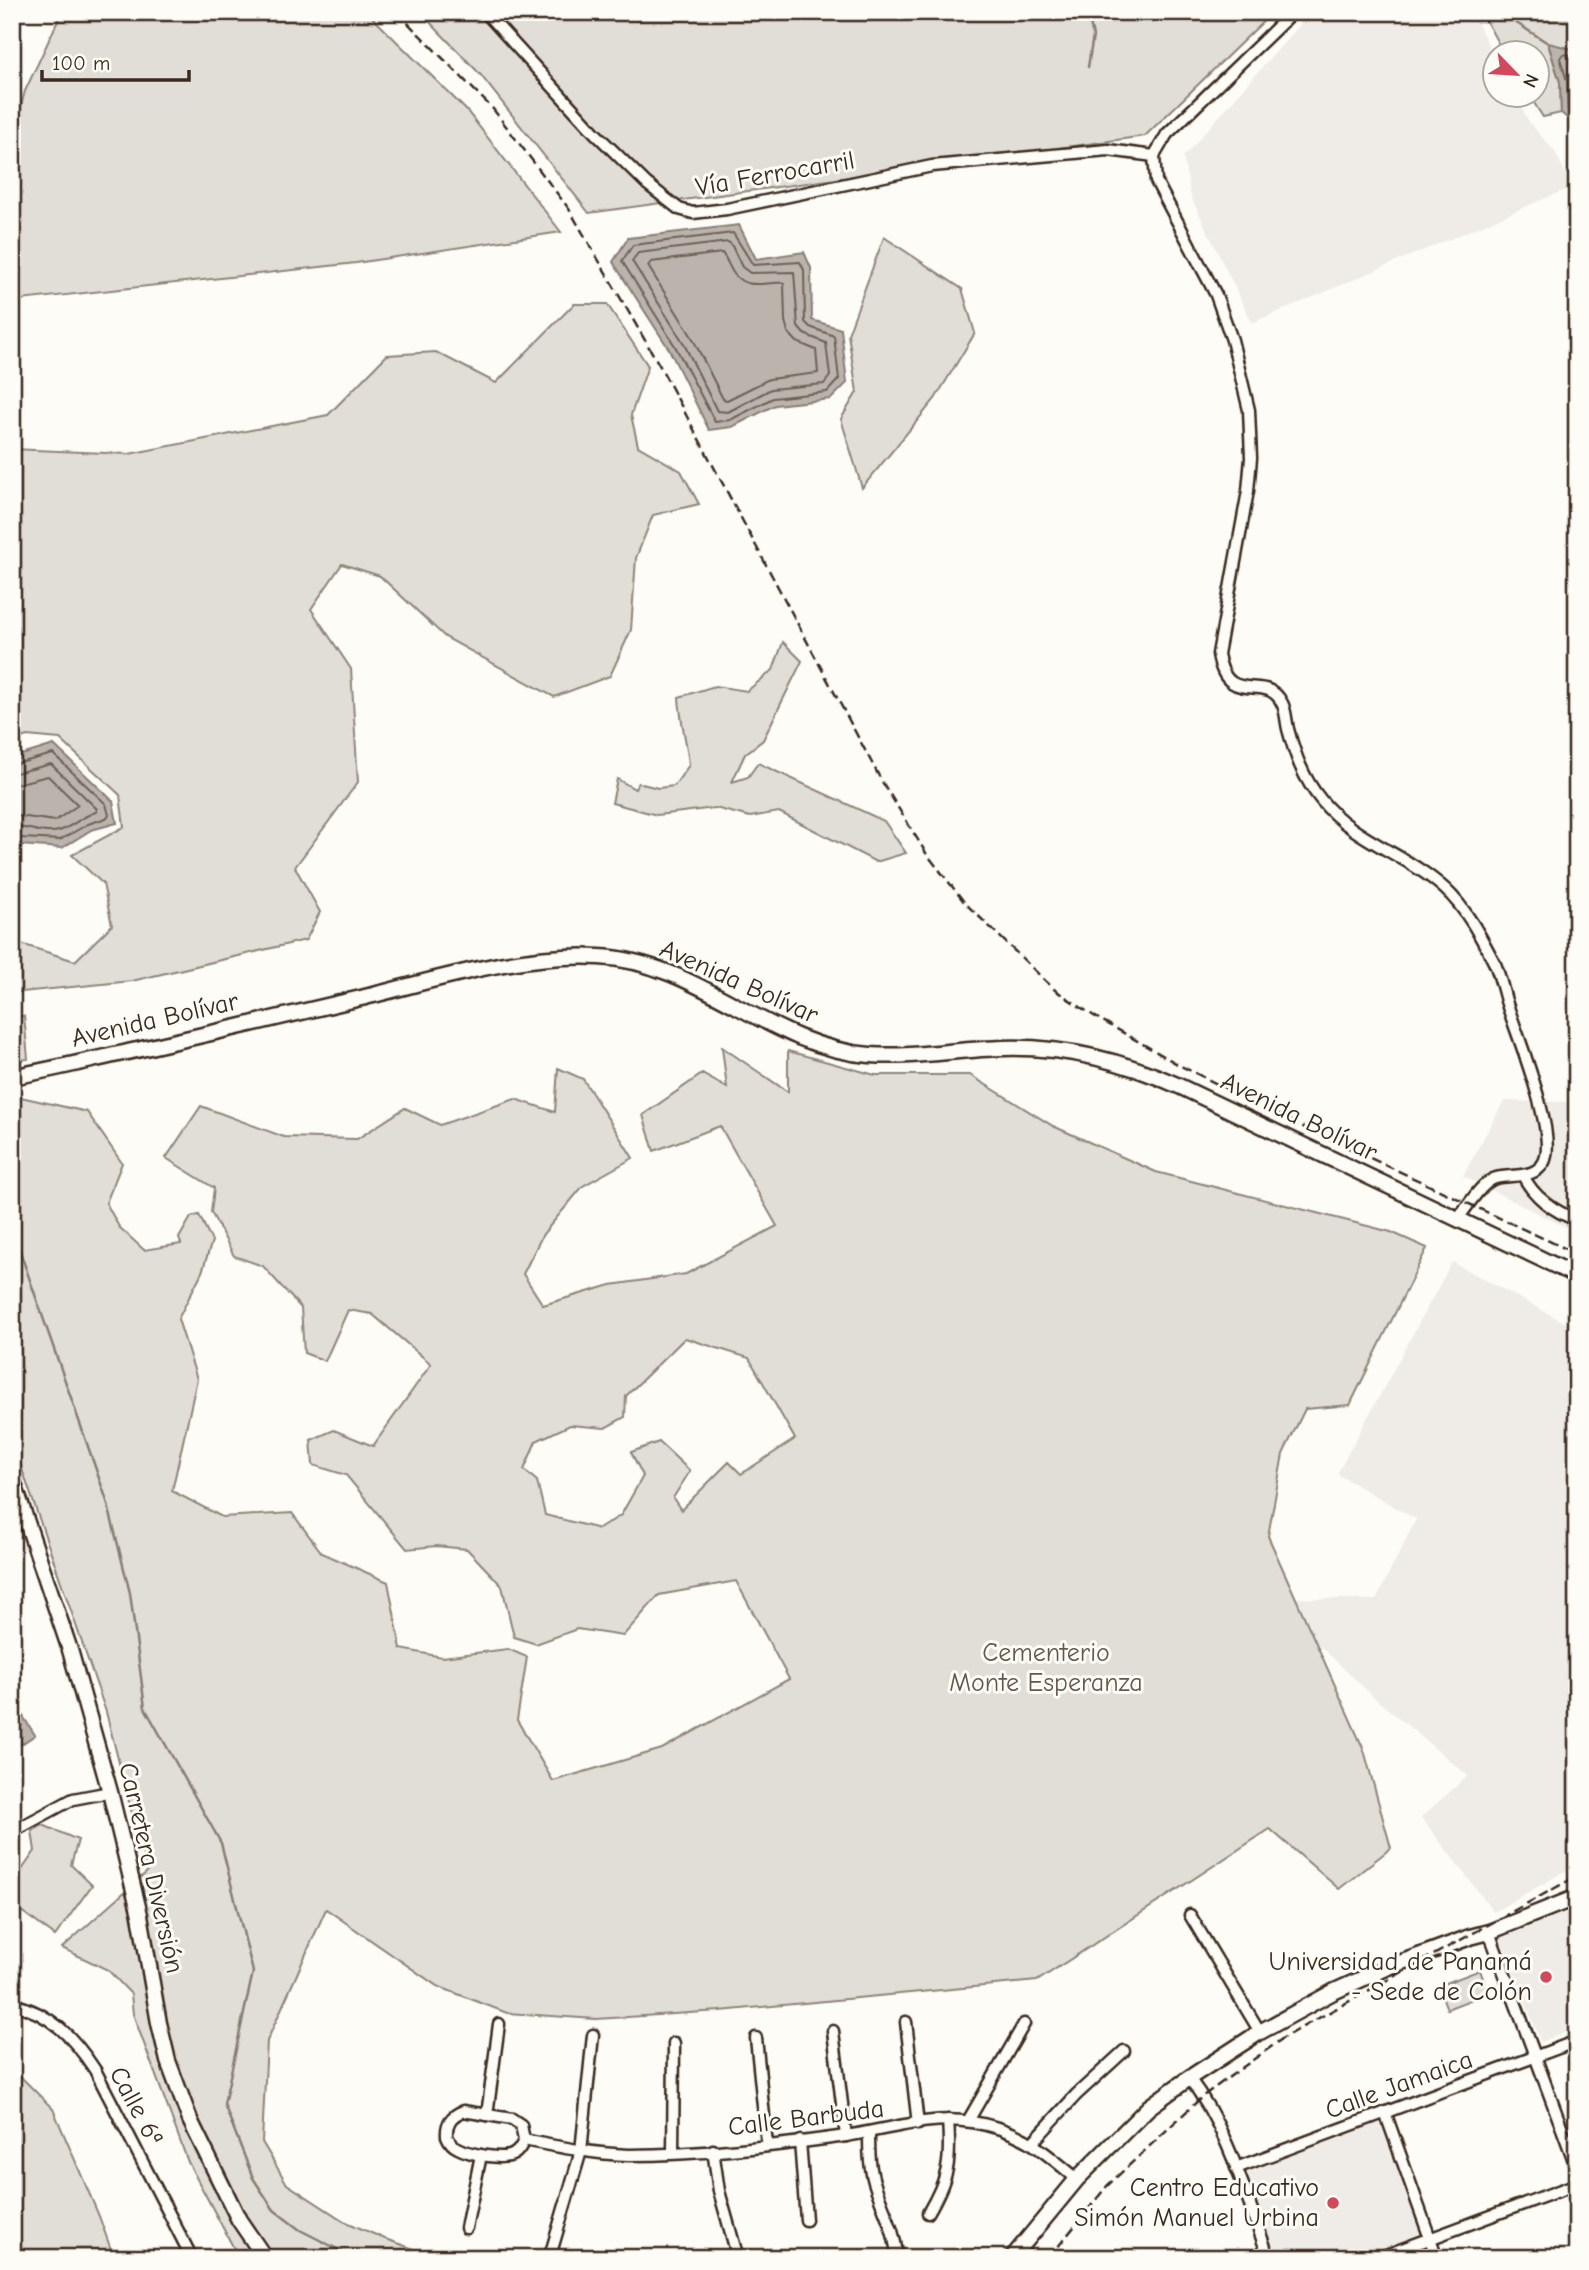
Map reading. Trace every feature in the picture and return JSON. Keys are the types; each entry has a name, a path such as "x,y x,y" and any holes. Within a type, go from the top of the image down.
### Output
{"main road":[{"name":"Avenida Bolívar","path":"12,1077 515,961 600,957 656,967 679,976 756,1018 818,1045 841,1050 869,1055 912,1055 1029,1047 1116,1061 1180,1086 1577,1276"},
{"name":"Carretera Diversión","path":"12,1478 70,1650 110,1792 140,1915 159,2023 171,2071 190,2120 239,2220 265,2258"},
{"path":"1012,2258 1077,2179 1149,2107 1261,2032 1333,1992 1386,1968 1577,1898"}],"street":[{"name":"Vía Ferrocarril","path":"485,12 595,133 648,184 679,209 692,213 727,209 932,166 1108,150 1154,156"},
{"path":"1293,12 1167,134 1154,156 1156,181 1216,295 1232,340 1249,410 1251,458 1248,491 1218,654 1221,672 1234,684 1262,688 1275,694 1283,703 1296,759 1322,802 1361,835 1445,889 1459,905 1496,967 1536,1091 1548,1153 1543,1165 1534,1172 1495,1178 1485,1183 1457,1219"},
{"path":"1523,1175 1527,1185 1547,1204 1562,1215 1577,1220"},
{"path":"12,1832 73,1798 110,1792"},
{"path":"1190,1915 1261,2032"},
{"path":"1489,1932 1577,2169"},
{"name":"Calle 6ª","path":"12,2004 33,2010 51,2020 80,2048 95,2070 192,2258"},
{"path":"906,2022 918,2124"},
{"path":"487,2115 499,2024"},
{"path":"968,2121 1024,2024"},
{"path":"832,2031 846,2136"},
{"path":"550,2256 581,2151 593,2035"},
{"path":"756,2038 768,2144"},
{"name":"Calle Jamaica","path":"1236,2168 1577,2041"},
{"path":"673,2153 674,2043"},
{"path":"1033,2142 1076,2095 1124,2051"},
{"path":"1189,2078 1217,2120 1269,2258"},
{"path":"463,2111 487,2115 512,2119 521,2125 524,2140 515,2154 505,2157 481,2155 457,2148 447,2136 446,2127 454,2115 463,2111"},
{"path":"1385,2112 1437,2258"},
{"path":"928,2213 945,2182 949,2166 948,2120"},
{"name":"Calle Barbuda","path":"524,2140 581,2151 630,2155 713,2150 846,2136 948,2120 968,2121 1011,2132 1033,2142 1077,2179"},
{"path":"869,2132 870,2163 896,2245 897,2258"},
{"path":"800,2141 806,2220"},
{"path":"713,2150 719,2191 738,2258"},
{"path":"466,2228 481,2155"},
{"path":"1378,2258 1577,2184"}],"shaded area":[{"path":"1319,12 1472,12 1485,38 1480,38 1480,108 1522,108 1529,122 1555,152 1572,187 1252,323 1191,197 1183,157 1305,19"},
{"path":"1504,1101 1577,1102 1577,1233 1463,1176"},
{"path":"1452,1262 1577,1329 1577,1864 1494,1912 1421,1817 1468,1776 1377,1700 1317,1643 1297,1598 1376,1600 1416,1519 1337,1474"},
{"name":"Universidad de Panamá - Sede de Colón","path":"1577,1908 1577,2028 1541,2042 1500,1938"},
{"name":"Centro Educativo Simón Manuel Urbina","path":"1380,2122 1423,2235 1358,2258 1276,2258 1244,2172"}],"green space":[{"path":"62,12 367,12 467,111 561,232 356,263 12,301 12,139 25,91"},
{"path":"420,12 1273,12 1145,136 589,213 479,73"},
{"path":"1481,12 1577,13 1577,50 1550,44 1550,38 1495,38"},
{"path":"1550,50 1560,82 1561,113 1543,117 1537,108 1550,108"},
{"path":"884,237 962,289 975,333 935,399 862,488 841,419 857,392 848,334"},
{"path":"574,304 607,304 648,366 631,415 638,446 681,471 699,504 653,515 636,558 631,630 610,676 554,697 445,637 380,576 342,564 311,609 351,669 358,782 295,867 320,912 306,940 132,981 12,993 12,941 75,961 112,925 103,884 72,855 124,827 120,795 60,739 27,736 12,741 12,449 129,454 328,415 387,355 436,352 496,383"},
{"path":"783,642 802,661 763,740 745,754 732,782 748,777 758,763 884,821 906,853 876,862 779,812 750,817 715,808 657,815 612,803 617,779 635,789 638,783 658,788 674,786 689,765 679,697 715,686 747,691 773,670"},
{"path":"12,1016 24,1016 28,1059 12,1061"},
{"name":"Cementerio Monte Esperanza","path":"722,1047 788,1092 788,1051 875,1075 970,1075 1053,1126 1156,1172 1391,1232 1427,1248 1350,1405 1305,1409 1283,1454 1268,1536 1364,1750 1391,1848 1339,1889 1270,1829 1037,1981 720,2011 596,2019 507,2013 437,1986 326,1909 267,2041 262,2142 287,2184 344,2221 440,2258 239,2258 188,2162 133,2014 131,1994 108,1970 62,1948 147,1872 106,1712 12,1440 12,1095 87,1112 122,1163 106,1203 119,1227 144,1250 181,1244 179,1238 191,1217 199,1215 212,1241 202,1272 178,1319 197,1379 172,1491 222,1517 292,1513 322,1553 388,1582 401,1649 442,1657 508,1649 527,1657 517,1720 553,1781 662,1749 789,1679 736,1581 659,1595 623,1636 577,1629 536,1644 514,1637 502,1586 467,1549 436,1546 407,1549 346,1475 313,1465 311,1440 334,1430 373,1446 431,1364 372,1314 348,1310 325,1361 304,1353 301,1308 263,1266 234,1256 211,1212 214,1188 166,1158 201,1106 284,1137 357,1139 405,1108 440,1125 515,1099 555,1112 558,1068 583,1079 633,1158 583,1186 543,1234 523,1274 543,1305 611,1285 686,1274 777,1226 720,1126 654,1151 643,1115 702,1074 727,1088","holes":["685,1338 749,1358 795,1439 741,1474 729,1462 681,1510 673,1498 690,1471 659,1442 631,1452 643,1476 621,1515 599,1529 545,1515 537,1481 524,1470 536,1441 570,1425 605,1428 625,1417 626,1396"]},
{"path":"43,1825 78,1840 71,1865 92,1885 55,1936 12,1904 12,1884 35,1851 32,1831"},
{"path":"1480,1970 1488,1993 1447,2009 1438,1986"},
{"path":"12,2075 19,2075 53,2109 114,2258 12,2258"}],"water":[{"path":"1550,43 1577,50 1577,126 1561,113 1560,82"},
{"path":"739,225 756,259 804,252 811,268 812,320 841,329 847,383 831,399 775,405 732,427 709,430 669,349 613,262 628,238"},
{"path":"54,745 113,801 117,823 91,830 62,848 19,845 12,840 12,758"},
{"path":"17,1707 35,1735 20,1745 12,1733 12,1710"}],"waterway":[{"path":"1087,12 1093,36 1088,67"},
{"path":"1499,12 1540,38"},
{"path":"12,1239 17,1243 107,1501 130,1593 145,1708 221,1843 253,1972 224,2104 253,2178 274,2210 300,2230 355,2258"}],"railway":[{"path":"397,12 493,109 569,209 661,368 881,780 926,853 965,903 1055,990 1094,1016 1181,1066 1297,1124 1577,1254"},
{"path":"1049,2258 1107,2186 1203,2096 1286,2036 1577,1876"}],"place":[{"name":"Universidad de Panamá - Sede de Colón","path":"1546,1977"},
{"name":"Centro Educativo Simón Manuel Urbina","path":"1333,2203"}]}
